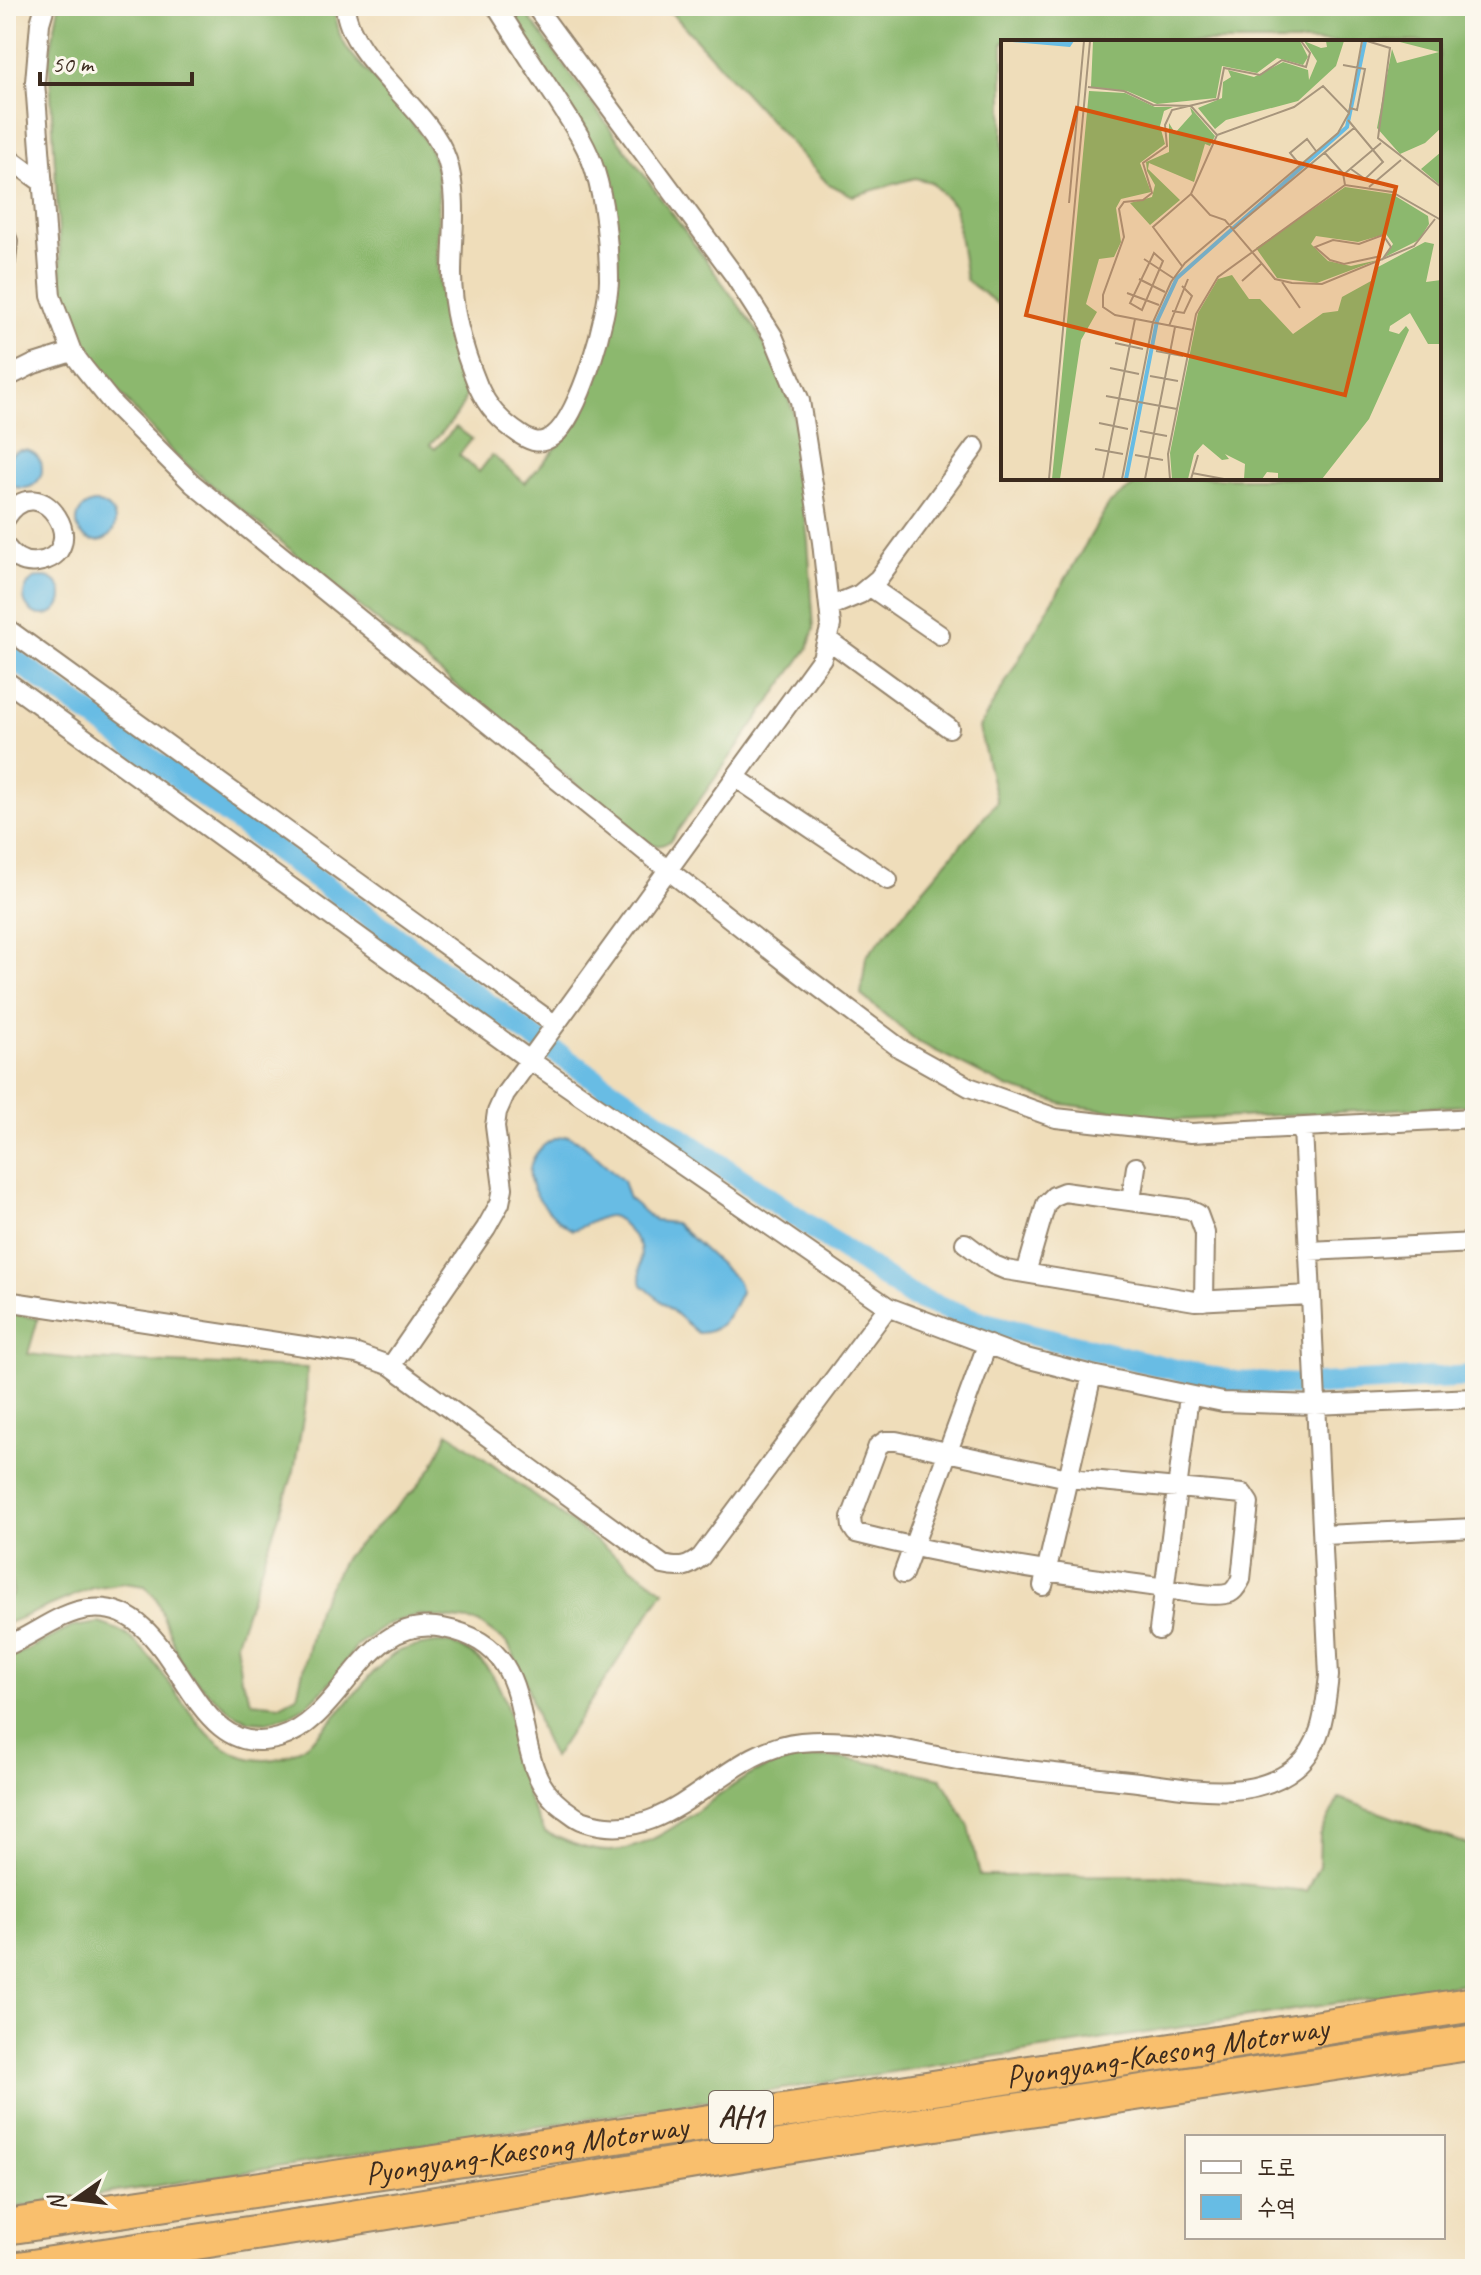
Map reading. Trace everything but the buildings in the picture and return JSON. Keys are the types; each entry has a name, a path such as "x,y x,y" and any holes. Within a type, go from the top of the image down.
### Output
{"highway":[{"name":"Pyongyang-Kaesong Motorway","path":"6,2227 1475,2004"},
{"name":"Pyongyang-Kaesong Motorway","path":"19,2269 333,2221 822,2140 1475,2042"}],"street":[{"path":"45,6 40,23 35,82 51,296 72,352 113,404 193,484 668,870 901,1049 969,1087 1056,1118 1191,1133 1475,1118"},
{"path":"345,6 355,37 434,135 446,156 452,175 454,203 452,279 461,337 477,384 493,414 529,440 539,443 553,437 562,427 584,383 603,325 609,281 604,224 596,172 581,139 496,6"},
{"path":"391,1366 500,1203 503,1188 497,1147 497,1112 541,1042 822,658 831,625 800,401 773,336 734,275 535,6"},
{"path":"6,156 43,183"},
{"path":"6,236 6,261"},
{"path":"7,375 72,352"},
{"path":"829,607 860,594 878,579 975,447"},
{"path":"7,515 23,503 42,503 58,514 62,523 62,542 51,557 33,563 9,558"},
{"path":"869,586 940,635"},
{"path":"6,628 888,1307 987,1345 1092,1375 1223,1402 1475,1398"},
{"path":"827,639 949,728"},
{"path":"8,686 541,1042"},
{"path":"735,777 888,880"},
{"path":"6,1646 77,1611 114,1612 143,1627 171,1658 213,1722 234,1735 259,1741 280,1738 302,1728 323,1709 374,1648 400,1632 425,1626 446,1628 479,1641 499,1658 513,1680 531,1756 542,1783 555,1802 581,1821 615,1827 642,1825 667,1813 740,1764 770,1749 815,1741 844,1742 995,1766 1220,1791 1260,1786 1296,1767 1310,1752 1319,1735 1329,1676 1303,1128"},
{"path":"1131,1200 1136,1167"},
{"path":"1026,1273 1046,1204 1054,1196 1072,1191 1131,1200 1188,1209 1198,1214 1205,1233 1204,1301"},
{"path":"965,1243 994,1265 1026,1273 1204,1301 1310,1295"},
{"path":"1309,1251 1475,1243"},
{"path":"6,1301 357,1354 391,1366 663,1565 679,1569 689,1567 701,1557 888,1307"},
{"path":"903,1574 987,1345"},
{"path":"1045,1579 1092,1375"},
{"path":"1159,1630 1189,1396"},
{"path":"885,1441 1068,1478 1243,1494 1248,1497 1241,1579 1236,1589 1221,1594 1045,1579 856,1533 852,1527 851,1518 878,1446 885,1441"},
{"path":"1324,1535 1475,1528"}],"green space":[{"path":"59,6 333,6 340,36 348,50 415,126 435,163 439,282 452,346 466,392 457,414 430,445 435,449 456,427 472,439 459,455 479,472 492,455 525,483 579,422 609,334 616,281 603,171 508,10 521,6 756,329 778,371 793,411 808,541 814,629 808,648 671,840 660,845 648,843 175,455 83,348 70,326 62,292 49,58"},
{"path":"642,6 1475,6 1475,1105 1178,1120 1063,1104 1007,1087 918,1042 861,995 866,957 997,802 979,728 1109,504 1141,480 1441,480 1441,40 1001,40 1001,306 966,280 955,207 931,182 915,178 853,196 827,183 672,13"},
{"path":"6,1312 38,1319 28,1354 84,1360 307,1368 306,1401 294,1471 236,1642 241,1679 252,1702 280,1705 297,1696 317,1609 345,1557 415,1489 433,1466 448,1432 664,1591 553,1758 524,1676 508,1644 478,1622 419,1615 388,1624 357,1645 333,1680 307,1705 288,1716 266,1722 249,1721 233,1713 187,1672 156,1598 145,1586 124,1583 92,1588 6,1624 6,1601 13,1593 10,1574 6,1571"},
{"path":"99,1623 123,1633 143,1650 189,1711 222,1746 242,1757 266,1760 285,1756 303,1747 320,1733 379,1666 394,1654 439,1642 459,1647 480,1661 502,1693 527,1794 545,1832 601,1851 628,1848 666,1832 763,1769 789,1761 827,1757 941,1778 969,1826 980,1876 1157,1875 1306,1891 1319,1866 1320,1835 1339,1798 1475,1847 1475,1982 6,2209 6,1660 72,1627"}],"water":[{"path":"23,450 36,456 42,469 36,482 23,488 10,482 4,469 10,456"},
{"path":"96,503 109,509 115,522 109,535 96,541 83,535 77,522 83,509"},
{"path":"43,577 56,583 62,596 56,609 43,615 30,609 24,596 30,583"},
{"path":"568,1136 582,1143 623,1181 629,1199 655,1221 675,1223 737,1280 741,1292 730,1313 714,1330 698,1333 642,1285 641,1249 615,1217 604,1216 572,1230 544,1205 532,1186 530,1168 543,1146"}],"waterway":[{"path":"6,653 528,1033 910,1295 980,1322 1236,1382 1301,1385 1475,1376"}]}
